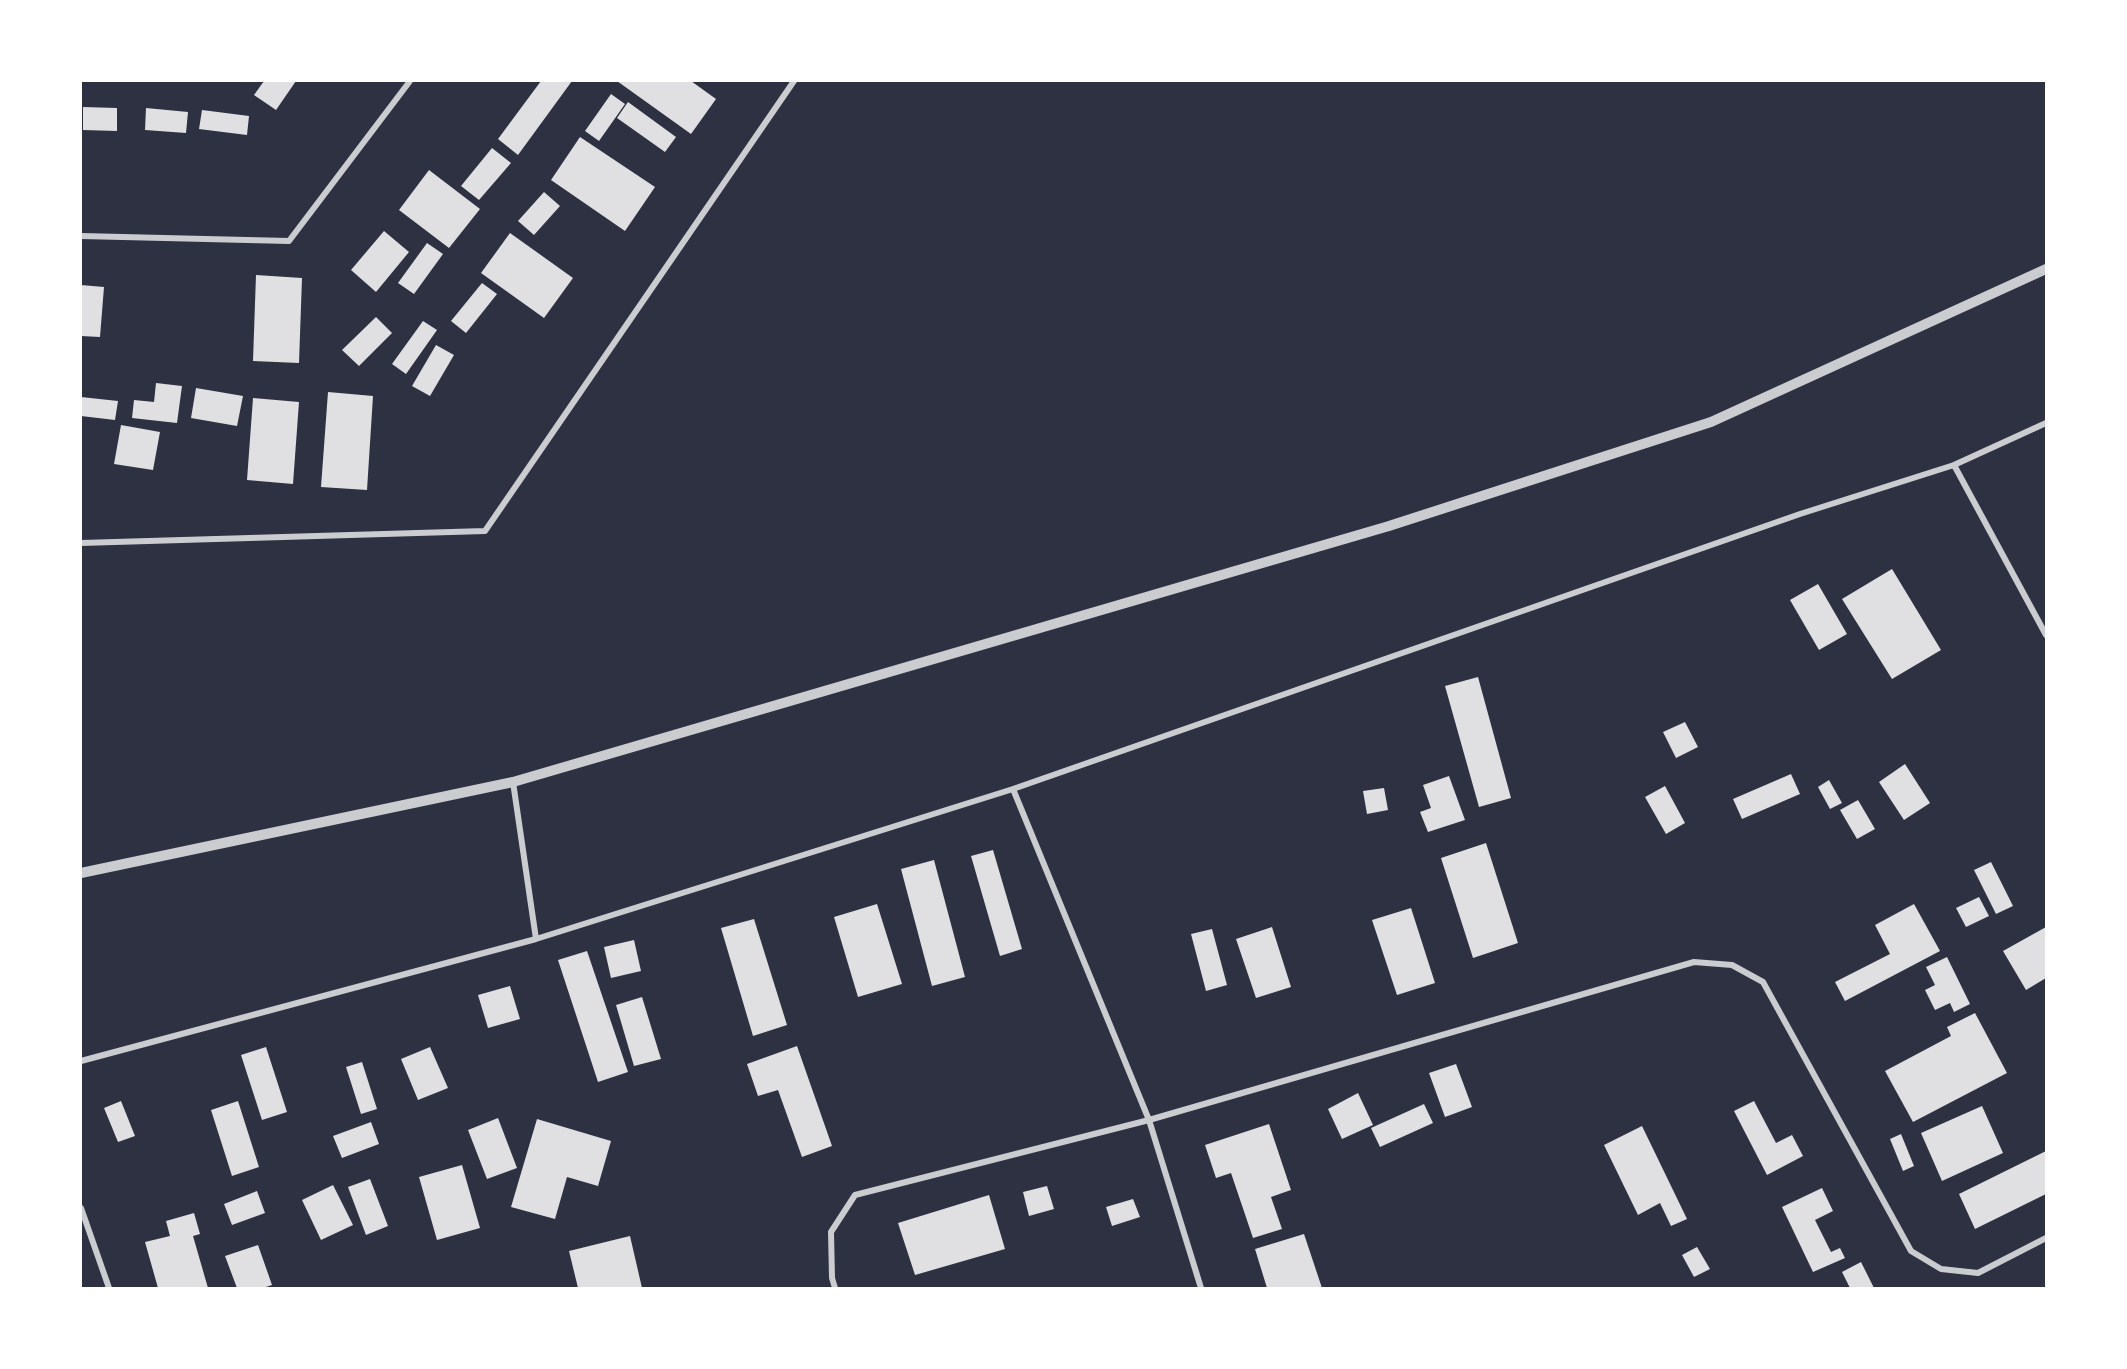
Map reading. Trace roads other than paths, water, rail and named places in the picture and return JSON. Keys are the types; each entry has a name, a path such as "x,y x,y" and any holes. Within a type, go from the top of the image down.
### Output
{"street":[{"path":"81,236 289,241 410,81"},
{"path":"81,543 485,531 794,81"},
{"path":"81,873 513,782 1389,526 1711,422 2046,268"},
{"path":"81,1060 536,939 1013,789 1800,514 1954,465 2046,423"},
{"path":"1954,465 2046,635"},
{"path":"513,782 536,939"},
{"path":"1013,789 1149,1120 1201,1288"},
{"path":"835,1288 832,1278 831,1232 855,1195 1149,1120 1694,962 1732,965 1763,982 1911,1251 1941,1269 1978,1274 2046,1238"},
{"path":"81,1208 109,1288"}]}
